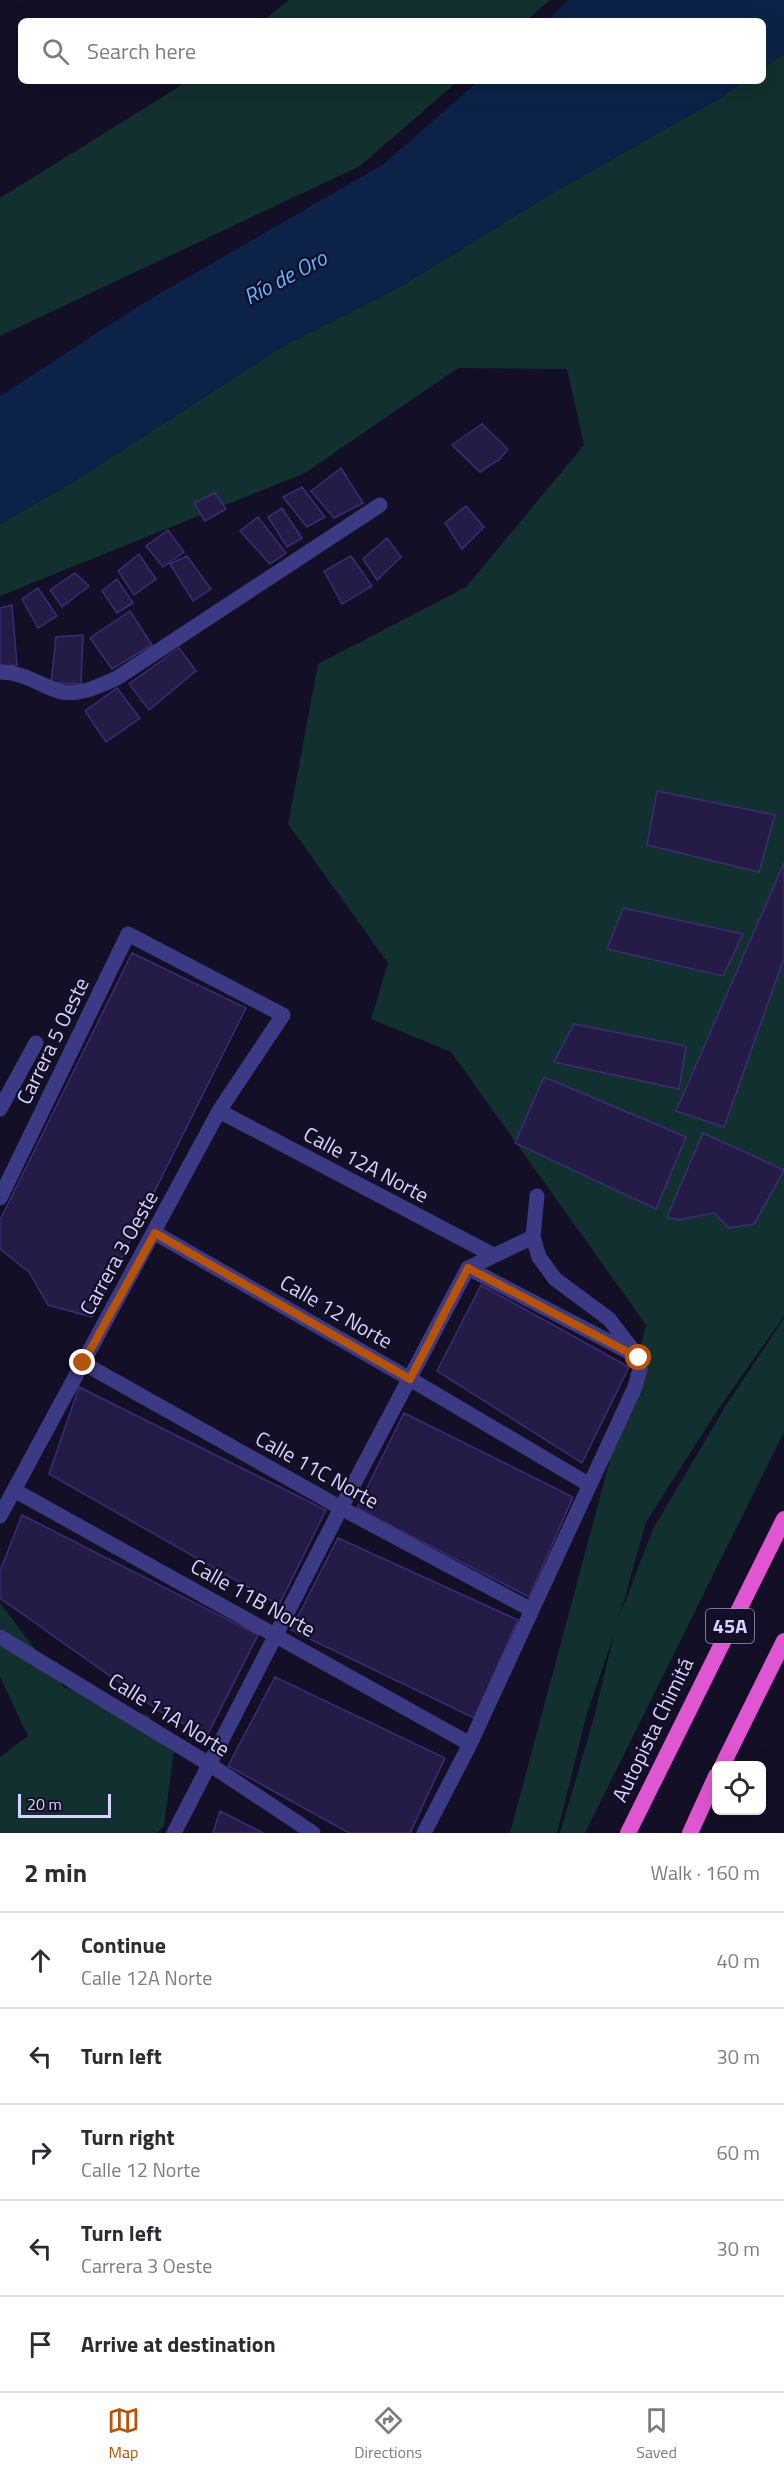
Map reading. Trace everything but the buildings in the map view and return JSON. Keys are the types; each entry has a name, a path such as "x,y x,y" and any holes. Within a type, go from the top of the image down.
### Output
{"highway":[{"name":"Autopista Chimitá","path":"628,1833 784,1519"},
{"name":"45A","path":"724,1761 784,1641"},
{"path":"690,1833 712,1787"}],"street":[{"path":"0,672 26,676 60,692 88,691 117,678 380,505"},
{"name":"Carrera 5 Oeste","path":"0,1198 128,934 283,1015"},
{"name":"Carrera 3 Oeste","path":"0,1516 219,1111 283,1015"},
{"path":"0,1109 36,1043"},
{"name":"Calle 12A Norte","path":"219,1111 494,1255"},
{"path":"424,1833 470,1744 635,1387 640,1369 639,1358 609,1319 555,1279 539,1257 533,1237 537,1196"},
{"name":"Calle 12 Norte","path":"155,1233 410,1379 588,1485"},
{"path":"174,1833 275,1634 468,1268 533,1237"},
{"path":"468,1268 639,1358"},
{"name":"Calle 11C Norte","path":"83,1363 341,1508 532,1610"},
{"name":"Calle 11B Norte","path":"14,1490 470,1744"},
{"name":"Calle 11A Norte","path":"0,1637 209,1764 313,1833"}],"green space":[{"path":"289,0 550,0 529,18 267,18"},
{"path":"784,54 784,1316 717,1411 646,1522 620,1615 653,1529 725,1407 784,1318 784,1432 585,1833 560,1833 593,1721 614,1635 587,1713 557,1833 510,1833 646,1325 451,1052 371,1019 388,963 288,824 318,664 466,587 584,445 567,369 458,368 305,473 0,596 0,524 73,482 283,346 398,288 554,192 720,98 740,84 766,84 766,66"},
{"path":"183,84 455,84 360,166 0,336 0,198"},
{"path":"0,1603 64,1687 149,1716 174,1750 164,1826 157,1833 0,1833 0,1757 28,1736 0,1677"}],"water":[{"path":"569,0 784,0 784,54 766,66 766,18 549,18"},
{"name":"Río de Oro","path":"475,84 740,84 720,98 554,192 398,288 283,346 73,482 0,524 0,396 145,302 384,164"}],"route":[{"path":"83,1363 155,1233 410,1379 468,1268 639,1358"}]}
